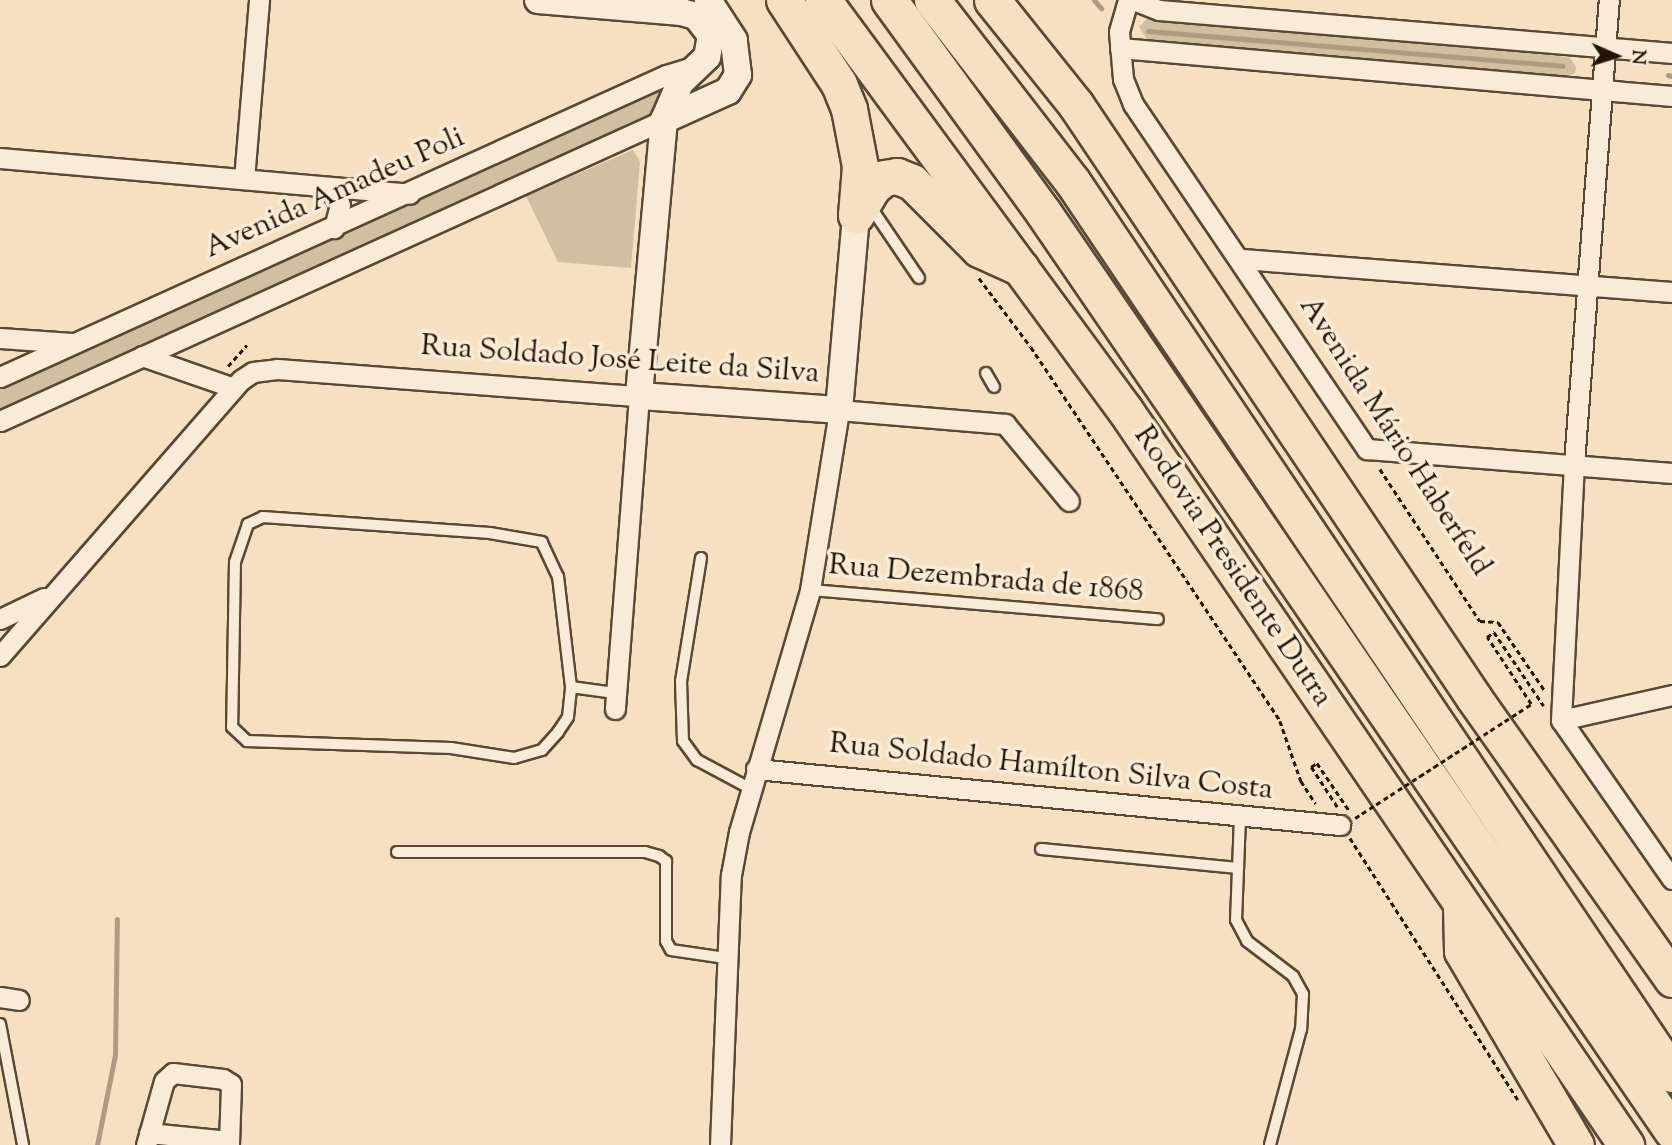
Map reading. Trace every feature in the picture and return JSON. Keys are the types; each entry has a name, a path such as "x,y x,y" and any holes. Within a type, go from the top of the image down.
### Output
{"highway":[{"path":"784,0 839,84 849,109 860,166 861,207"},
{"name":"Rodovia Presidente Dutra","path":"823,0 1125,410 1626,1145"},
{"name":"Rodovia Presidente Dutra","path":"889,0 1059,235 1672,1131"},
{"path":"932,0 1072,181 1672,1074"},
{"path":"992,0 1076,105 1467,687 1672,979"},
{"path":"1021,0 1069,71 1076,105"},
{"path":"861,207 884,178 912,182 979,249 1023,269"},
{"path":"1417,694 1482,757 1672,1039"},
{"path":"1461,906 1462,951 1576,1145"}],"main road":[{"path":"538,0 649,4 696,16 707,27 712,43 707,57 695,66 674,93 664,120 639,396"},
{"path":"664,120 728,90 738,75 734,40 722,15 708,0"},
{"path":"839,410 861,207"},
{"name":"Rua Soldado José Leite da Silva","path":"639,396 839,410"}],"street":[{"path":"244,180 259,0"},
{"name":"Avenida Mário Haberfeld","path":"1128,0 1120,16 1120,48 1123,79 1133,104 1242,259 1367,449"},
{"path":"1133,0 1158,10 1672,53"},
{"path":"1609,0 1554,716 1672,879"},
{"path":"1120,48 1672,96"},
{"name":"Avenida Amadeu Poli","path":"0,377 410,194 666,75 695,66"},
{"path":"0,421 664,120"},
{"path":"0,158 410,194"},
{"path":"329,187 340,205 334,228"},
{"path":"1242,259 1672,292"},
{"path":"0,338 77,343"},
{"path":"142,356 234,388"},
{"name":"Rua Soldado José Leite da Silva","path":"0,656 234,388 253,372 266,369 639,396"},
{"path":"615,701 639,396"},
{"path":"720,1145 725,958 731,875 751,789 810,590 839,410"},
{"name":"Rua Soldado José Leite da Silva","path":"839,410 1006,424 1069,500"},
{"path":"1367,449 1574,463 1672,473"},
{"path":"0,618 52,595"},
{"path":"1554,716 1672,695"},
{"name":"Rua Soldado Hamílton Silva Costa","path":"757,769 1240,817 1346,820"},
{"path":"173,1073 232,1084 229,1143 147,1139 164,1081 173,1073"}],"lane":[{"path":"861,207 919,278"},
{"path":"986,373 994,387"},
{"path":"263,517 514,535 542,542 558,577 571,687 568,716 558,732 542,750 514,758 451,748 247,741 232,727 236,562 248,524 263,517"},
{"path":"701,558 681,681 682,741 697,760 751,789"},
{"name":"Rua Dezembrada de 1868","path":"810,590 1158,619"},
{"path":"571,687 615,701"},
{"path":"1240,817 1236,920 1247,940 1293,976 1303,994 1301,1029 1270,1145"},
{"path":"1041,849 1238,868"},
{"path":"397,852 645,852 659,856 666,861 666,941 671,950 725,958"},
{"path":"0,1024 23,1145"}],"path":[{"path":"974,272 1031,347 1280,720 1301,781 1321,811 1346,820"},
{"path":"225,369 247,345"},
{"name":"Avenida Mário Haberfeld","path":"1367,449 1480,621 1498,622 1532,667 1554,716"},
{"path":"1346,820 1531,704 1487,637 1494,632 1554,716"},
{"path":"1346,820 1311,767 1317,762 1370,864 1525,1112"}],"shaded area":[{"path":"1147,19 1559,56 1570,58 1576,67 1575,73 1565,78 1148,41 1139,27"},
{"path":"668,83 651,116 0,414 0,387"},
{"path":"633,150 640,162 631,268 558,262 526,196"}],"waterway":[{"path":"1094,0 1101,8"},
{"path":"1148,31 1563,66"},
{"path":"1668,75 1672,76"},
{"path":"97,1145 115,1055 117,919"}]}
